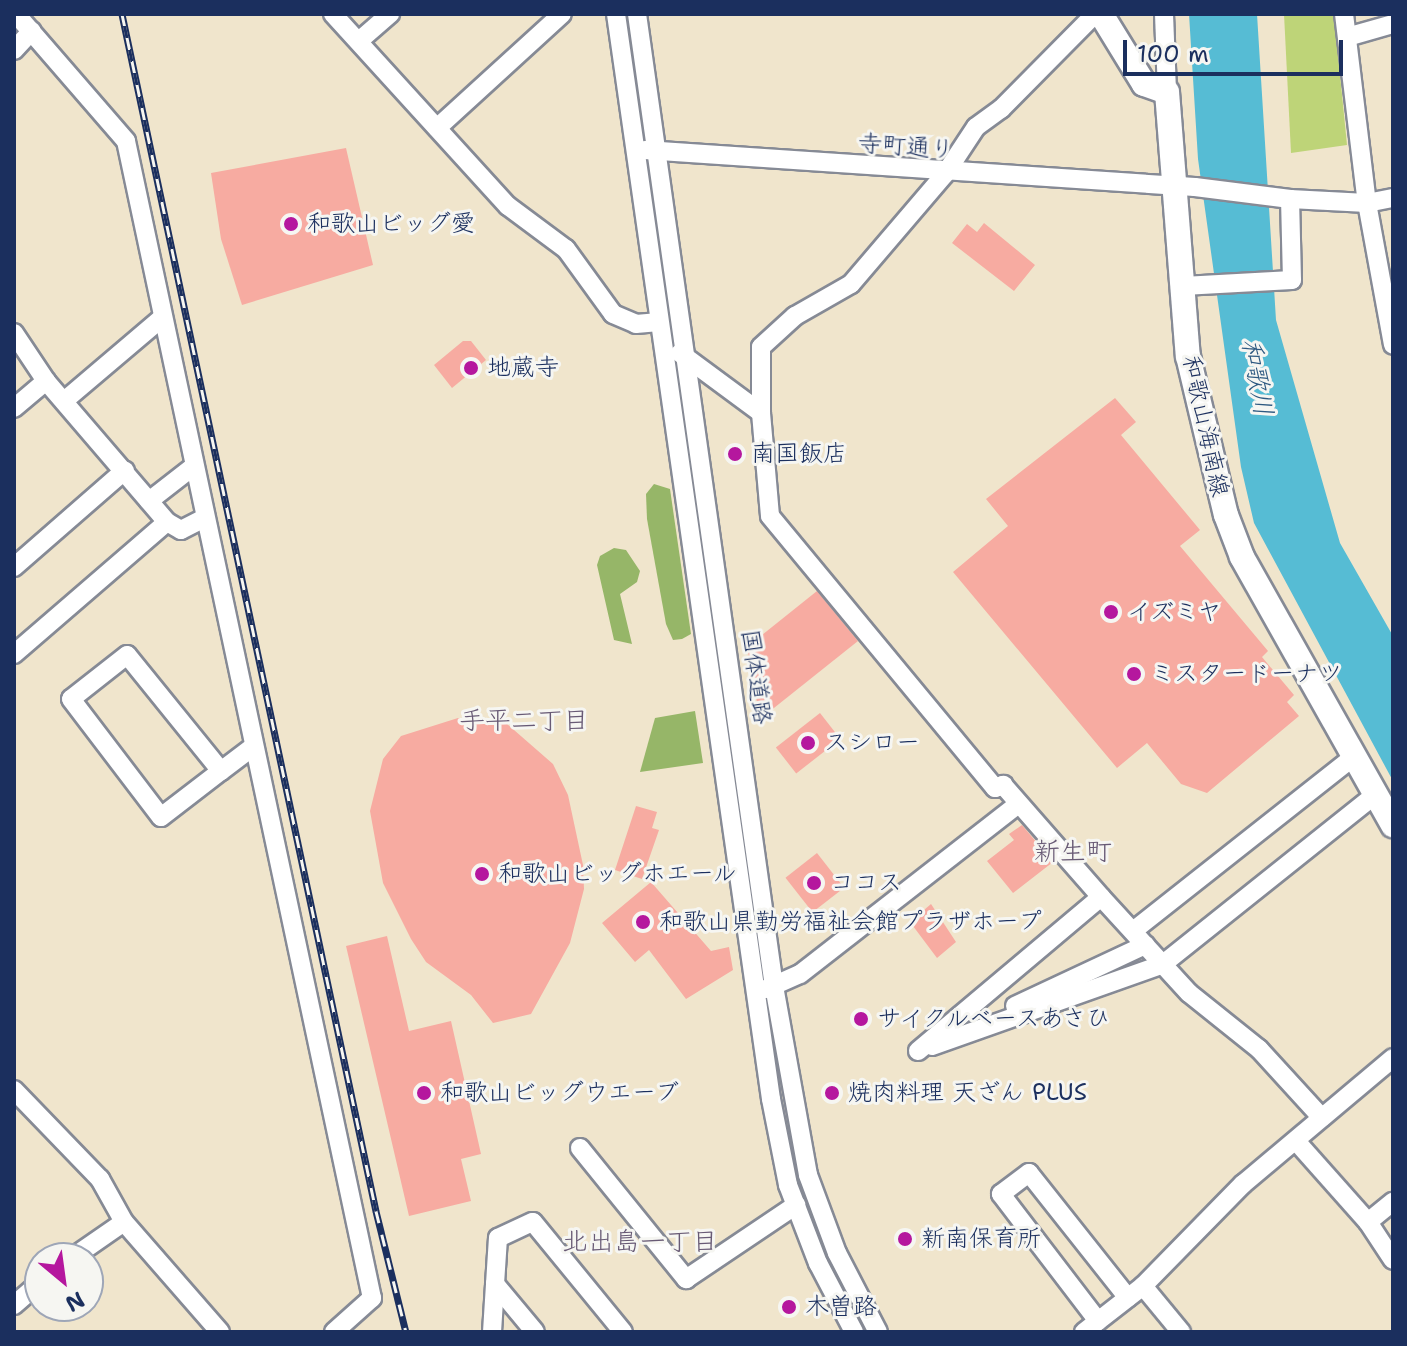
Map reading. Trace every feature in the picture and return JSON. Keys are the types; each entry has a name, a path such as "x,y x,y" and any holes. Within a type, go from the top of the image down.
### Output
{"main road":[{"path":"1101,14 1144,84 1167,92"},
{"name":"和歌山海南線","path":"1167,92 1185,187 1202,428 1226,515 1242,557 1393,825"}],"street":[{"path":"16,14 126,141 372,1298 334,1332"},
{"path":"333,14 360,40 508,206 566,249 613,314 636,324 659,322"},
{"path":"360,40 390,14"},
{"path":"437,128 562,14"},
{"name":"国体道路","path":"616,14 771,1099 796,1205 818,1263 854,1332"},
{"name":"国体道路","path":"637,14 774,986 808,1175 837,1253 878,1332"},
{"path":"1095,14 1001,109 976,127 945,174 851,284 795,316 761,347 761,413 770,516 995,788 1003,785 1189,993 1259,1049 1322,1118"},
{"path":"1164,14 1167,92"},
{"path":"1344,14 1367,203 1393,345"},
{"path":"1347,37 1393,24"},
{"path":"14,50 32,31"},
{"name":"寺町通り","path":"635,149 945,174 1185,187 1283,198 1367,203 1393,198"},
{"path":"1190,285 1292,280 1283,198"},
{"path":"64,401 162,318"},
{"path":"14,333 46,381 167,522 181,530 205,518"},
{"path":"664,356 685,352 761,413"},
{"path":"14,408 46,381"},
{"path":"149,501 194,466"},
{"path":"14,567 125,470"},
{"path":"14,654 167,522"},
{"path":"221,771 127,655 71,699 161,817 254,746"},
{"path":"918,1051 1139,938 1353,757"},
{"path":"918,1051 1163,964 1375,795"},
{"path":"754,992 800,974 1018,804"},
{"path":"918,1051 1101,897"},
{"path":"1128,1298 1029,1173 1001,1194 1091,1326 1128,1298 1143,1286 1243,1184 1393,1058"},
{"path":"14,1090 100,1179 124,1222 220,1332"},
{"path":"1296,1141 1368,1222 1393,1260"},
{"path":"580,1148 686,1279 796,1205"},
{"path":"1368,1222 1393,1202"},
{"path":"95,1242 124,1222"},
{"path":"492,1332 498,1238 533,1222 623,1332"},
{"path":"495,1284 535,1332"},
{"path":"1143,1286 1181,1332"}],"green space":[{"path":"1284,14 1334,14 1347,145 1291,153"},
{"path":"654,484 670,489 691,634 682,639 673,640 666,624 647,519 646,494"},
{"path":"614,548 626,550 640,571 637,582 620,594 632,644 614,640 597,565 600,556"},
{"path":"695,711 703,763 640,772 655,718"}],"water":[{"name":"和歌川","path":"1189,14 1257,14 1276,320 1340,543 1393,636 1393,781 1254,523 1241,467 1198,159"}],"building":[{"name":"和歌山ビッグ愛","path":"346,148 373,265 242,305 221,239 211,173"},
{"path":"984,223 1035,265 1014,291 952,243 967,224 977,232"},
{"path":"463,341 471,341 486,360 452,388 434,365"},
{"name":"イズミヤ","path":"1115,398 1136,422 1121,435 1200,530 1180,546 1268,651 1262,657 1294,695 1287,702 1299,716 1207,793 1181,784 1147,743 1117,768 953,572 1008,526 986,499"},
{"path":"817,591 858,641 760,719 747,647"},
{"name":"スシロー","path":"820,713 840,739 796,773 776,747"},
{"name":"和歌山ビッグホエール","path":"458,718 507,724 553,764 568,795 583,865 584,889 570,943 531,1014 493,1023 471,995 426,962 411,939 383,883 370,811 383,759 401,736"},
{"path":"636,806 657,812 652,828 659,830 642,879 615,870"},
{"path":"1022,825 1053,862 1013,893 987,861 1014,840 1009,834"},
{"name":"ココス","path":"817,853 844,888 813,912 785,878"},
{"path":"651,882 711,951 729,947 733,970 686,999 649,950 635,962 602,923"},
{"path":"931,904 956,942 937,958 910,922"},
{"name":"和歌山ビッグウエーブ","path":"387,936 409,1031 451,1021 481,1154 461,1159 471,1201 409,1216 346,946"}],"railway":[{"path":"122,14 376,1211 406,1332"}],"place":[{"name":"和歌山ビッグ愛","path":"291,224"},
{"name":"地蔵寺","path":"471,368"},
{"name":"南国飯店","path":"735,454"},
{"name":"イズミヤ","path":"1111,612"},
{"name":"ミスタードーナツ","path":"1134,674"},
{"name":"スシロー","path":"808,743"},
{"name":"和歌山ビッグホエール","path":"482,874"},
{"name":"ココス","path":"814,883"},
{"name":"和歌山県勤労福祉会館プラザホープ","path":"643,922"},
{"name":"サイクルベースあさひ","path":"861,1019"},
{"name":"和歌山ビッグウエーブ","path":"424,1093"},
{"name":"焼肉料理 天ざん PLUS","path":"832,1093"},
{"name":"新南保育所","path":"905,1239"},
{"name":"木曽路","path":"789,1307"}],"district":[{"name":"手平二丁目","path":"524,720"},
{"name":"新生町","path":"1073,851"},
{"name":"北出島一丁目","path":"640,1241"}]}
